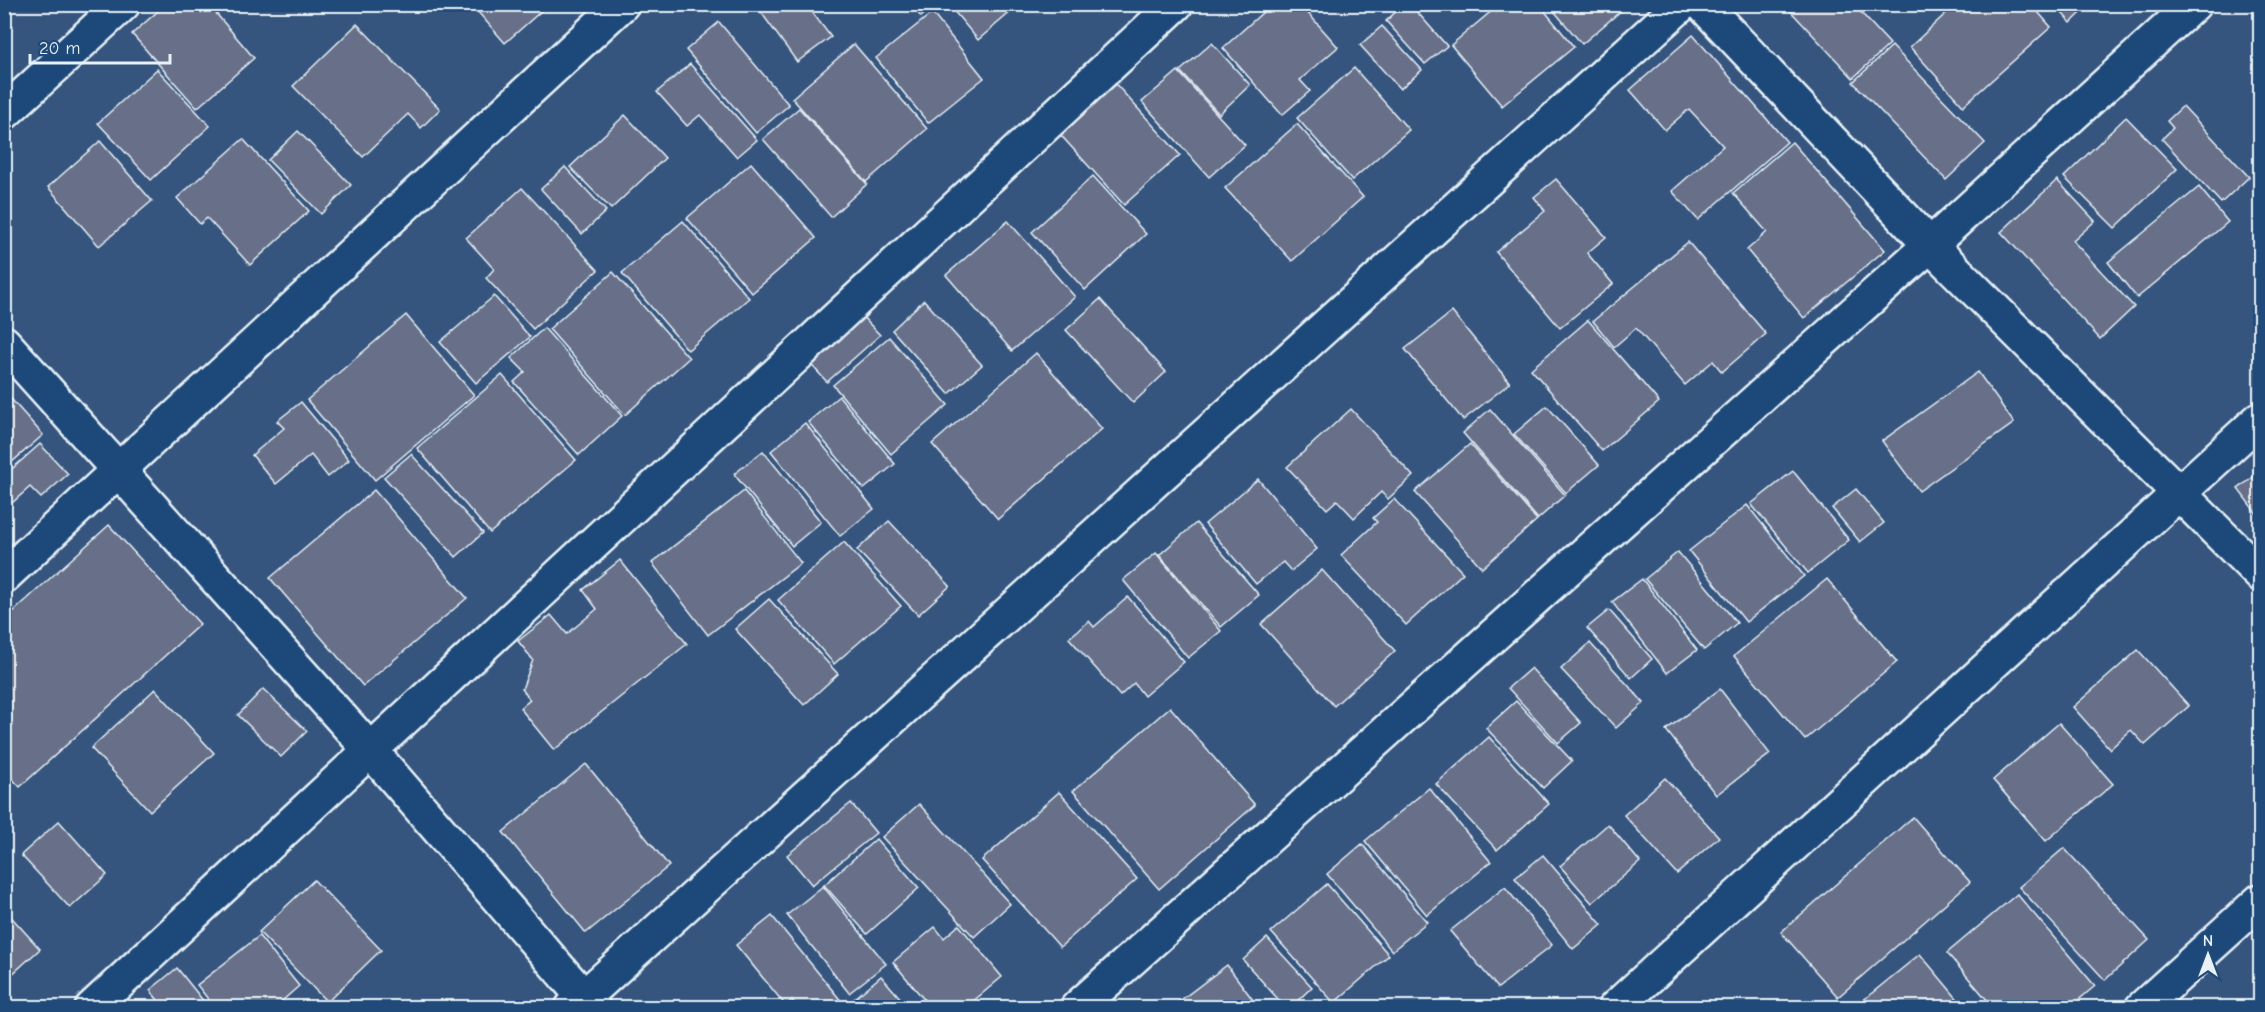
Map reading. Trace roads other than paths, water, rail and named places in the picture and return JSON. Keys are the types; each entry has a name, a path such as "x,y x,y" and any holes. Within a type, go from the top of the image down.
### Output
{"street":[{"path":"4,114 123,4"},
{"path":"4,576 622,4"},
{"path":"92,1008 1176,4"},
{"path":"4,343 371,750 582,1004 1682,4"},
{"path":"1702,4 1930,245 2260,574"},
{"path":"1077,1008 1930,245 2194,4"},
{"path":"1615,1008 2260,418"},
{"path":"2142,1008 2260,900"}]}
